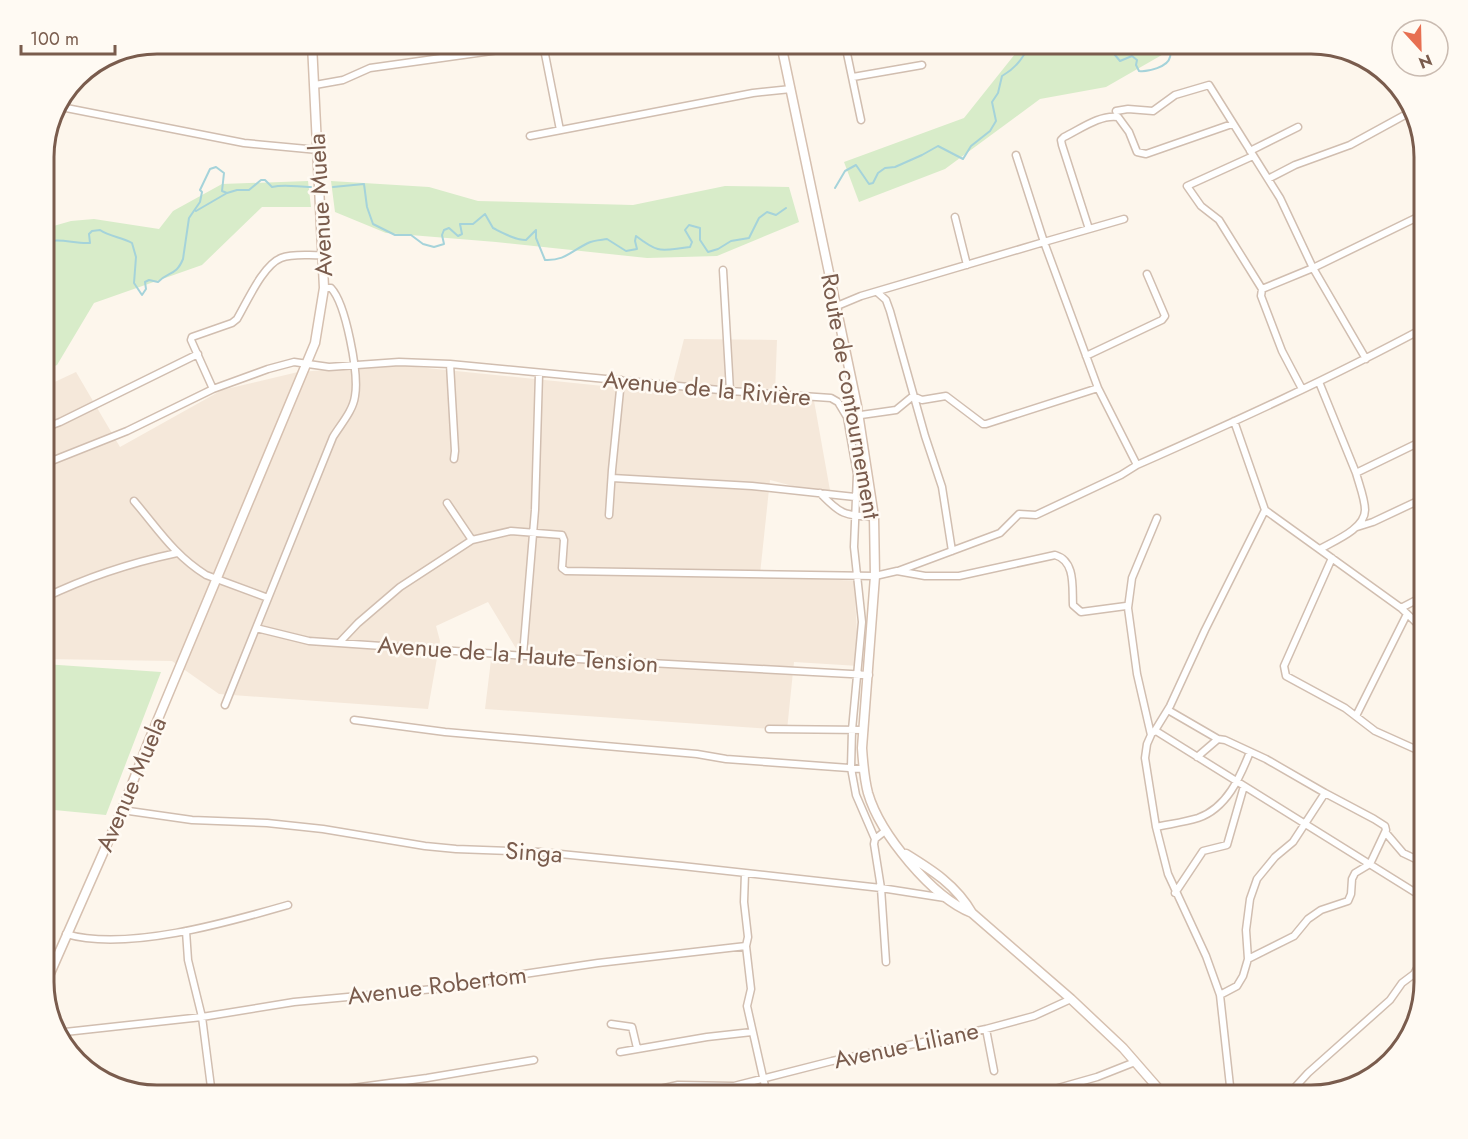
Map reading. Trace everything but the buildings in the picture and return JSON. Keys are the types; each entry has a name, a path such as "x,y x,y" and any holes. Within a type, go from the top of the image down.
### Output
{"street":[{"name":"Avenue Muela","path":"54,963 122,810 307,364 319,326 324,288 324,255 313,54"},
{"path":"315,85 343,80 370,68 470,54"},
{"path":"544,54 560,130"},
{"name":"Route de contournement","path":"784,54 859,416 874,517 875,576 863,769 869,795 885,831 931,885 945,898 972,913 1071,999 1155,1085"},
{"path":"847,54 861,120"},
{"path":"852,77 922,65"},
{"path":"1116,111 1128,109 1153,111 1175,95 1209,85 1280,198 1314,268 1366,359"},
{"path":"530,136 753,93 791,89"},
{"path":"67,108 244,143 318,150"},
{"path":"1268,179 1295,165 1350,145 1404,115"},
{"path":"1089,229 1062,145 1061,140 1064,137 1102,118 1118,117 1129,132 1137,152 1146,154 1232,124"},
{"path":"1298,127 1252,154 1187,186 1201,206 1219,220 1262,290 1261,296 1282,351 1302,389"},
{"path":"1016,155 1044,242 1098,388 1137,465"},
{"path":"955,217 967,265"},
{"path":"837,306 1124,219"},
{"path":"1262,290 1314,268 1414,219"},
{"path":"213,389 191,340 192,337 232,323 237,319 268,267 279,259 289,256 324,255"},
{"path":"723,270 730,391"},
{"path":"1086,356 1162,320 1165,316 1147,274"},
{"path":"225,705 333,437 353,406 356,385 350,337 342,307 335,292 331,288 324,288"},
{"path":"877,292 886,300 942,487 952,551"},
{"path":"340,642 358,623 400,587 472,540 511,531 564,537 562,568 566,571 875,576 897,571 1000,533 1019,514 1036,515 1121,476 1137,465 1319,382 1414,334"},
{"path":"54,424 198,354"},
{"name":"Avenue de la Rivière","path":"54,460 128,431 213,389 289,362 328,367 399,362 450,364 539,374 831,398 838,402 847,417"},
{"path":"450,364 454,459"},
{"path":"522,655 534,532 539,374"},
{"path":"609,515 621,380"},
{"path":"1319,382 1356,473 1365,510 1363,519 1357,527"},
{"path":"914,396 922,400 946,396 986,424 1098,388"},
{"path":"886,962 875,839 856,795 851,768 852,730 862,622 854,547 857,474 847,417 896,410 914,396"},
{"path":"1234,421 1265,510 1401,608 1414,620"},
{"path":"1356,473 1414,445"},
{"path":"612,478 819,492 855,497"},
{"path":"819,492 833,508 855,515 874,517"},
{"path":"134,501 177,553 204,574 268,598"},
{"path":"447,503 472,540"},
{"path":"1320,549 1357,527 1414,503"},
{"path":"1230,1085 1220,995 1206,956 1167,874 1156,827 1145,758 1147,744 1168,710 1265,510"},
{"path":"1157,518 1132,578 1128,608 1137,674 1153,733 1197,757 1414,891"},
{"path":"54,593 109,570 177,553"},
{"path":"897,571 925,576 959,576 1055,555 1065,560 1072,574 1073,605 1081,612 1126,606 1128,608"},
{"path":"1332,558 1284,666 1284,672 1286,676 1345,708 1375,730 1414,748"},
{"path":"1401,608 1414,602"},
{"path":"1356,716 1407,614"},
{"name":"Avenue de la Haute Tension","path":"256,628 309,641 869,675"},
{"path":"1168,710 1218,739 1266,759 1325,794 1374,819 1384,826 1386,833 1403,853 1414,858"},
{"path":"354,720 446,732 687,753 726,759 863,769"},
{"path":"769,729 864,730"},
{"path":"1197,757 1218,739"},
{"path":"1176,893 1203,851 1227,845 1250,752"},
{"path":"1156,827 1207,814 1241,784"},
{"path":"1220,995 1237,986 1243,976 1248,959 1246,930 1250,899 1257,879 1275,856 1293,842 1325,794"},
{"name":"Singa","path":"122,810 192,820 267,823 323,829 446,848 540,852 745,873 881,888 945,898"},
{"path":"875,839 885,831"},
{"path":"1248,959 1294,936 1308,919 1321,910 1348,901 1355,873 1370,864 1386,833"},
{"name":"Route de contournement","path":"901,850 947,882 972,913"},
{"path":"745,873 744,893 748,937 746,946 751,989 747,1006 765,1085"},
{"path":"66,934 86,939 186,931 288,905"},
{"path":"186,931 188,960 202,1017 211,1085"},
{"name":"Avenue Robertom","path":"67,1032 202,1017 294,1002 466,986 504,977 587,965 746,946"},
{"path":"1297,1085 1390,1000 1402,984 1414,974"},
{"name":"Avenue Liliane","path":"738,1085 832,1061 986,1029 1034,1016 1071,999"},
{"path":"611,1024 632,1027 637,1048"},
{"path":"986,1029 994,1071"},
{"path":"620,1052 752,1032"},
{"path":"375,1085 534,1060"},
{"path":"1068,1085 1135,1062"}],"shaded area":[{"path":"684,339 777,340 775,393 813,395 831,496 770,480 760,574 854,581 859,666 794,662 787,730 485,709 491,660 523,660 488,602 436,626 440,641 428,709 219,694 172,661 54,659 54,382 76,372 120,447 222,390 298,372 397,365 623,388 671,390"}],"green space":[{"path":"1015,54 1164,54 1106,87 1040,99 945,169 859,202 844,162 964,118"},
{"path":"308,181 311,207 262,207 202,265 94,303 57,365 54,366 54,226 71,221 94,219 159,229 173,211 222,184"},
{"path":"331,181 429,187 478,201 633,205 725,186 789,187 799,222 717,256 647,258 386,233 335,212"},
{"path":"54,665 161,672 106,815 54,810"}],"waterway":[{"path":"835,188 845,171 856,165 869,184 873,183 878,173 885,168 895,167 938,146 963,159 971,146 990,131 996,121 992,102 998,93 1002,76 1011,70 1025,54"},
{"path":"1114,54 1120,61 1132,56 1137,60 1136,65 1139,71 1152,70 1166,64 1170,54"},
{"path":"54,241 90,243 89,234 100,230 132,243 136,257 134,283 142,295 146,289 145,282 149,280 158,282 175,271 183,259 189,218 200,202 202,192 200,190 210,169 216,167 224,173 222,191 227,193 249,190 261,180 265,180 272,187 311,187"},
{"path":"333,187 364,184 367,207 373,224 395,235 411,235 423,244 434,247 444,244 442,235 444,230 449,228 458,236 462,234 460,224 473,224 485,214 493,228 513,238 526,240 536,230 536,238 545,260 563,257 590,242 607,239 626,251 637,249 636,236 656,249 690,247 692,242 685,230 689,225 700,228 700,240 708,252 731,241 749,238 759,218 767,212 776,215 786,208"},
{"path":"196,211 227,193"}]}
